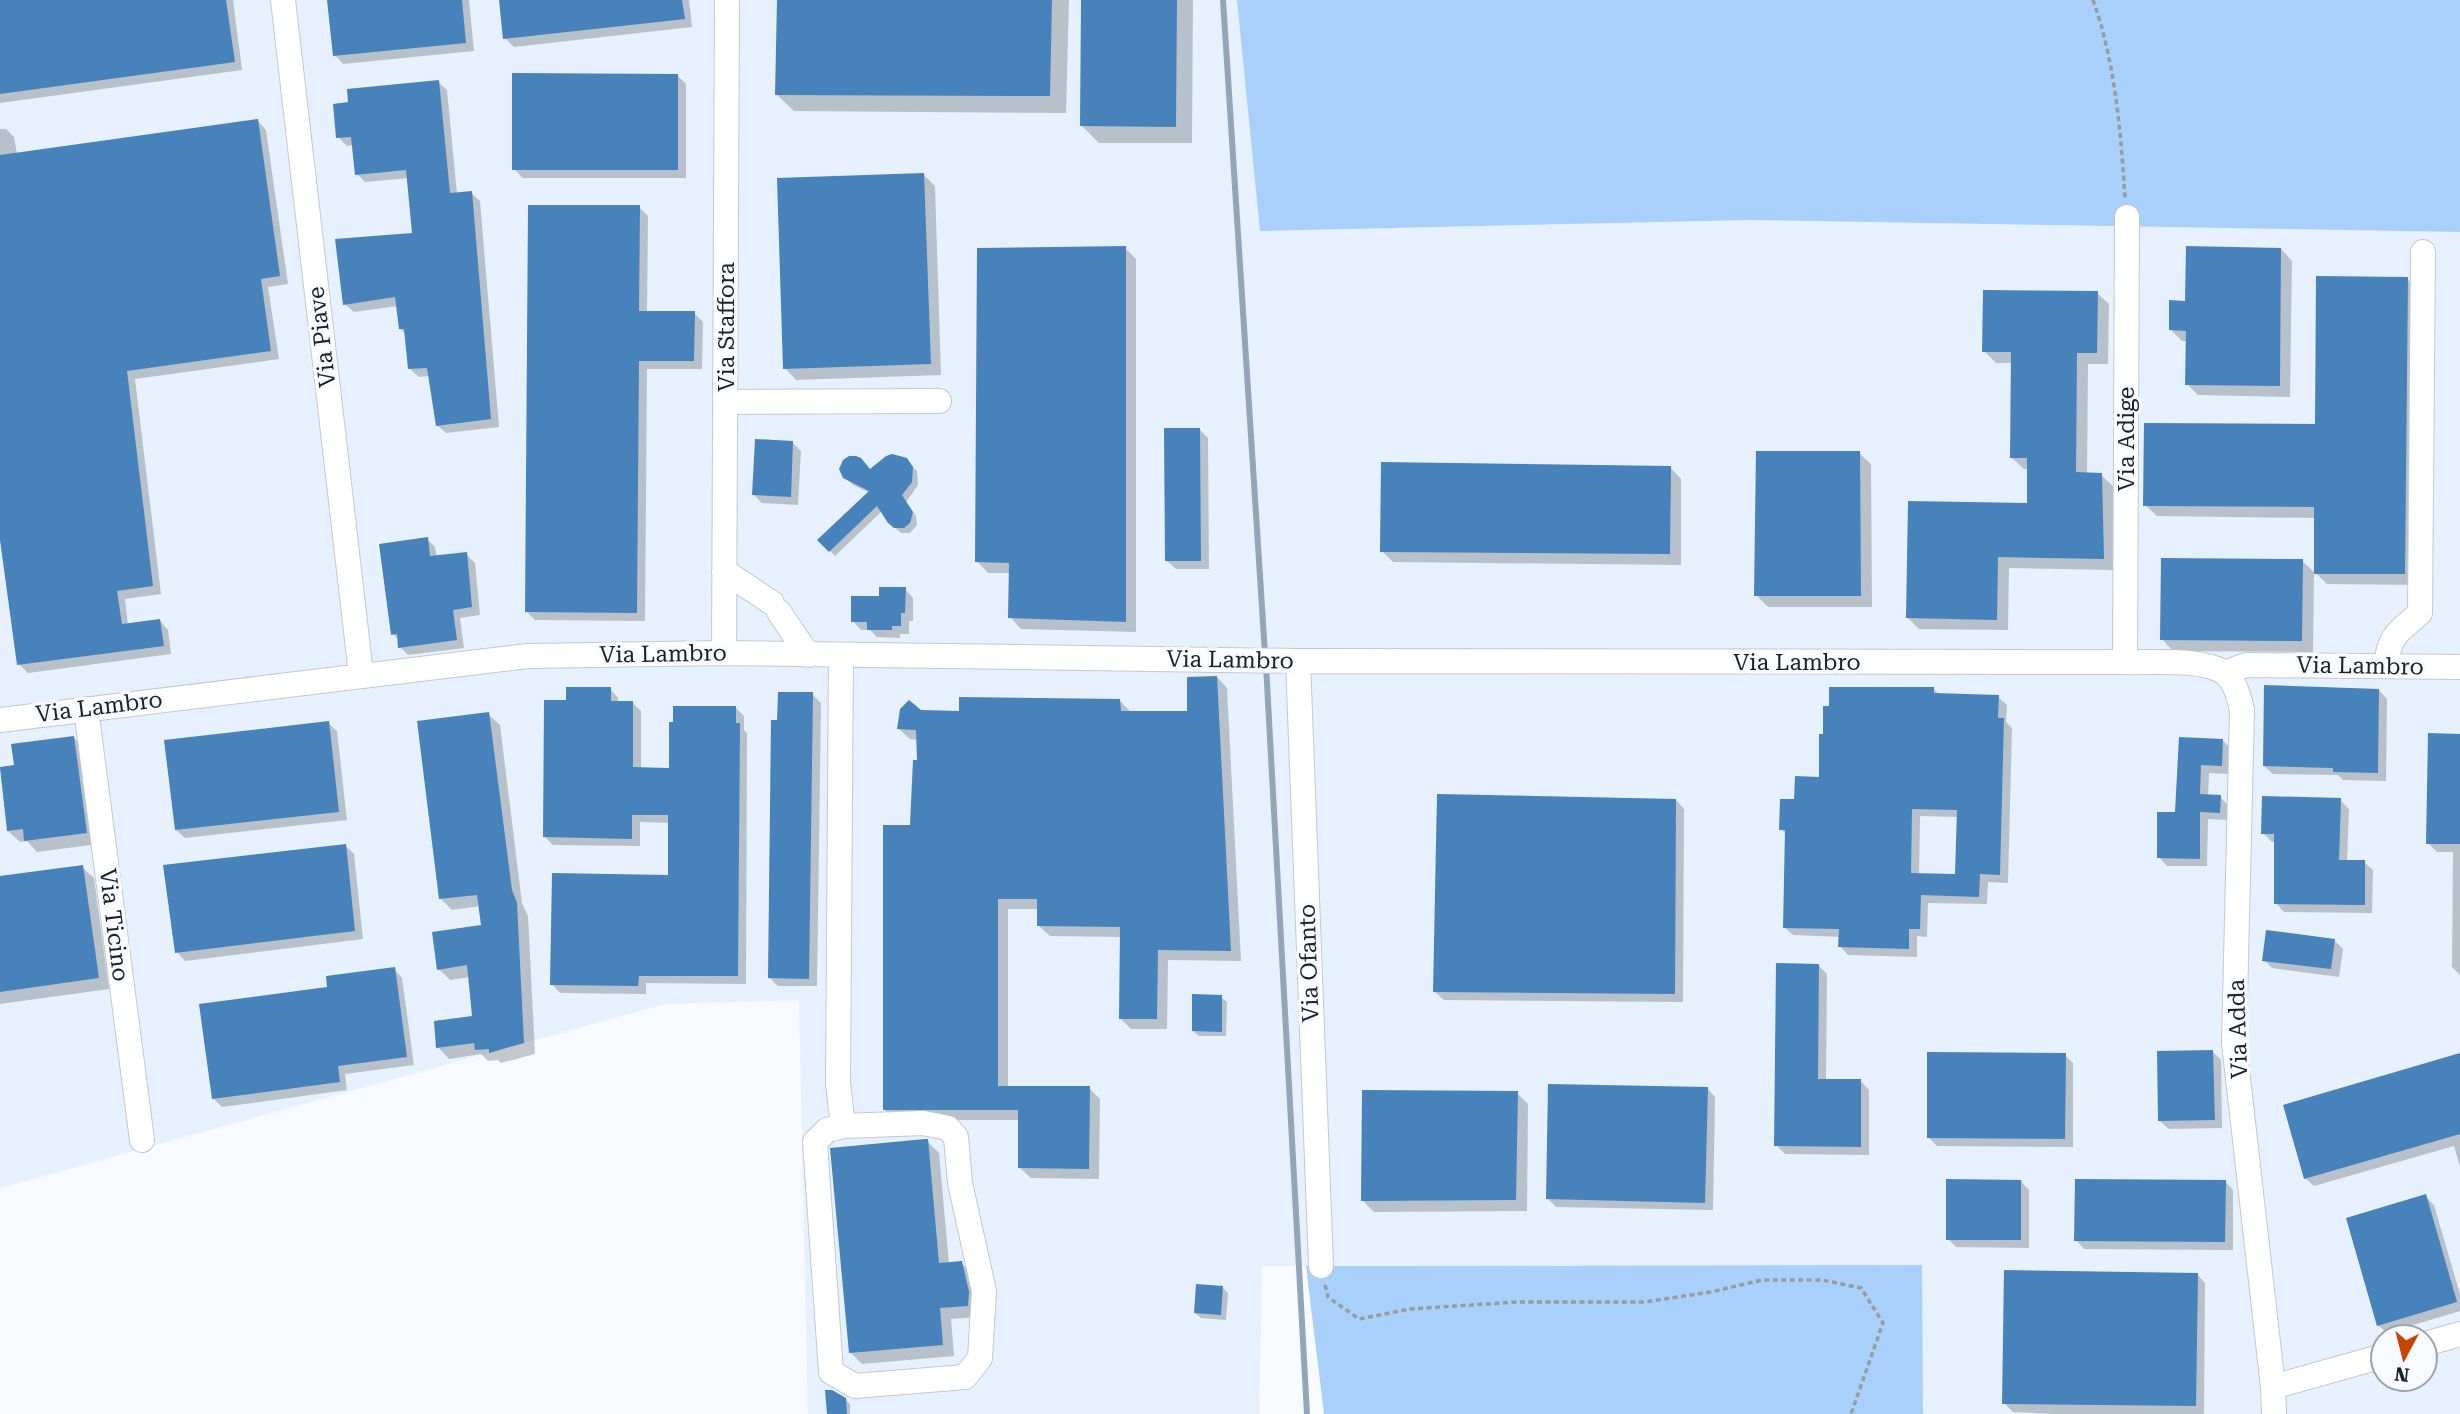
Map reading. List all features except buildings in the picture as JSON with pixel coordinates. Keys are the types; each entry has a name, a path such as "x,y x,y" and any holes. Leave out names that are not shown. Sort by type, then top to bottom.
{"street":[{"name":"Via Piave","path":"283,0 361,674"},
{"name":"Via Staffora","path":"724,653 727,0"},
{"name":"Via Adige","path":"2125,662 2127,217"},
{"path":"2386,666 2388,648 2396,634 2420,613 2423,252"},
{"path":"726,402 939,401"},
{"path":"724,571 776,608 808,654"},
{"name":"Via Lambro","path":"0,720 361,674 528,656 724,653 1292,661 2125,662 2211,666 2225,673 2246,665 2460,667"},
{"path":"841,656 838,1084 843,1126"},
{"name":"Via Ofanto","path":"1292,661 1321,1266"},
{"name":"Via Adda","path":"2225,673 2239,699 2242,723 2234,1043 2274,1414"},
{"name":"Via Ticino","path":"86,709 142,1140"},
{"path":"923,1123 948,1128 956,1137 960,1184 984,1291 980,1358 965,1377 855,1386 831,1371 815,1142 827,1130 843,1126 923,1123"},
{"path":"2439,1340 2460,1334"},
{"path":"2273,1387 2369,1360"}],"path":[{"path":"2093,0 2102,25 2121,140 2127,217"},
{"path":"1321,1266 1328,1297 1359,1319 1410,1309 1517,1302 1644,1302 1711,1292 1762,1280 1822,1280 1861,1288 1884,1323 1851,1414"}],"shaded area":[{"path":"0,0 1237,0 1261,231 1750,220 2460,232 2460,1414 1923,1414 1921,1265 1262,1266 1259,1414 808,1414 799,1000 665,1004 0,1188"},
{"path":"1237,0 2460,0 2460,232 1750,220 1260,231"},
{"path":"1922,1265 1923,1414 1324,1414 1306,1266"}],"waterway":[{"path":"1223,0 1265,654"},
{"path":"1266,665 1307,1414"}]}
